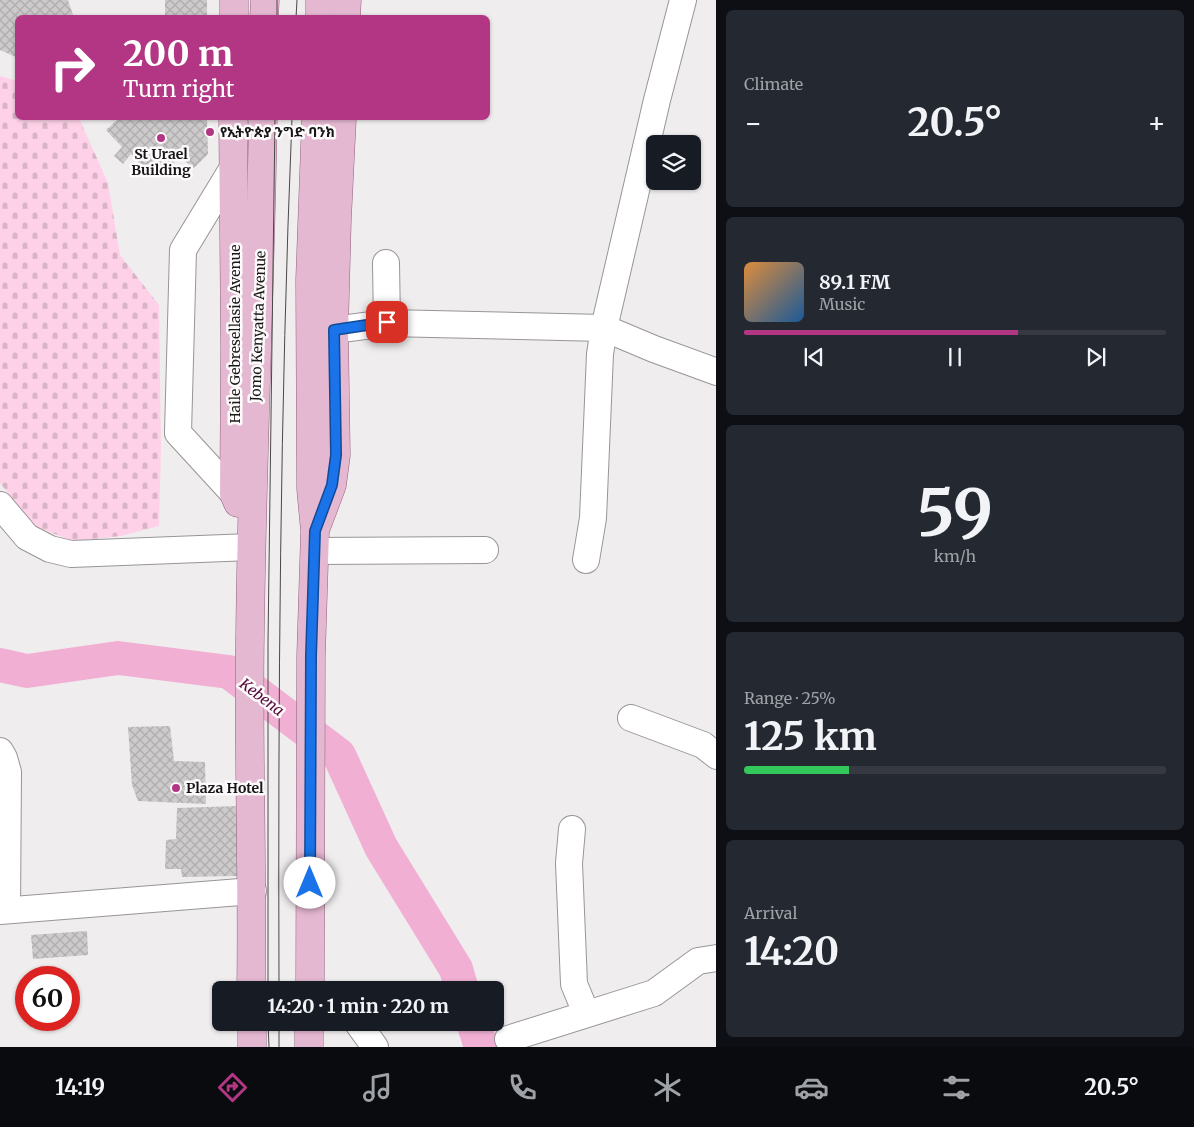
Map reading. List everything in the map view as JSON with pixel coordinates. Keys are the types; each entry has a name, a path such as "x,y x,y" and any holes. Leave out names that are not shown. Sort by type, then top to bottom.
{"main road":[{"path":"234,0 234,15"},
{"path":"264,0 264,15"},
{"path":"320,0 320,15"},
{"path":"346,15 347,0"},
{"name":"Haile Gebresellasie Avenue","path":"233,120 234,494 252,540"},
{"name":"Jomo Kenyatta Avenue","path":"253,891 249,758 250,637 263,120"},
{"path":"310,981 311,656 314,541 311,489 310,280 316,120"},
{"path":"314,541 332,485 336,455 334,330 342,120"},
{"path":"252,981 253,891"},
{"path":"252,1031 252,1047"},
{"path":"309,1031 309,1047"}],"street":[{"path":"586,560 593,518 600,354 604,328 683,0"},
{"path":"234,166 183,250 178,432 234,494"},
{"path":"386,262 387,322"},
{"path":"334,330 387,322 604,328 716,372"},
{"path":"0,505 27,537 50,549 71,554 252,540"},
{"path":"314,541 485,550"},
{"path":"631,718 703,745 716,756"},
{"path":"0,751 8,772 3,911 253,891"},
{"path":"572,829 569,863 574,984 586,1013"},
{"path":"508,1038 654,992 698,961 716,958"},
{"path":"363,1031 375,1047"}],"green space":[{"path":"0,76 15,80 15,120 80,120 108,183 120,255 159,305 161,448 159,526 121,536 73,541 34,526 0,483"}],"building":[{"path":"0,0 68,0 73,15 15,15 15,57 0,50"},
{"path":"165,0 207,0 207,15 165,15"},
{"name":"St Urael Building","path":"117,120 207,120 208,154 194,168 179,157 170,167 145,169 131,154 123,164 114,156 122,147 106,130"},
{"path":"170,726 174,761 205,762 206,804 138,801 132,785 128,727"},
{"path":"238,806 237,876 182,877 181,869 165,869 166,840 176,839 177,808"},
{"path":"87,931 88,955 33,959 31,935"}],"waterway":[{"name":"Kebena","path":"0,665 27,671 118,658 229,672 339,755 381,847 456,969 459,981"},
{"name":"Kebena","path":"476,1031 481,1047"}],"tram line":[{"path":"277,0 277,15"},
{"path":"296,15 297,0"},
{"path":"268,981 268,642 275,120"},
{"path":"279,981 281,554 292,120"},
{"path":"268,1031 269,1047"},
{"path":"279,1031 279,1047"}],"place":[{"name":"የኢትዮጵያ ንግድ ባንክ","path":"210,132"},
{"name":"St Urael Building","path":"161,138"},
{"name":"Plaza Hotel","path":"176,788"}],"route":[{"path":"310,883 311,656 315,531 332,485 336,455 334,330 387,322"}]}
